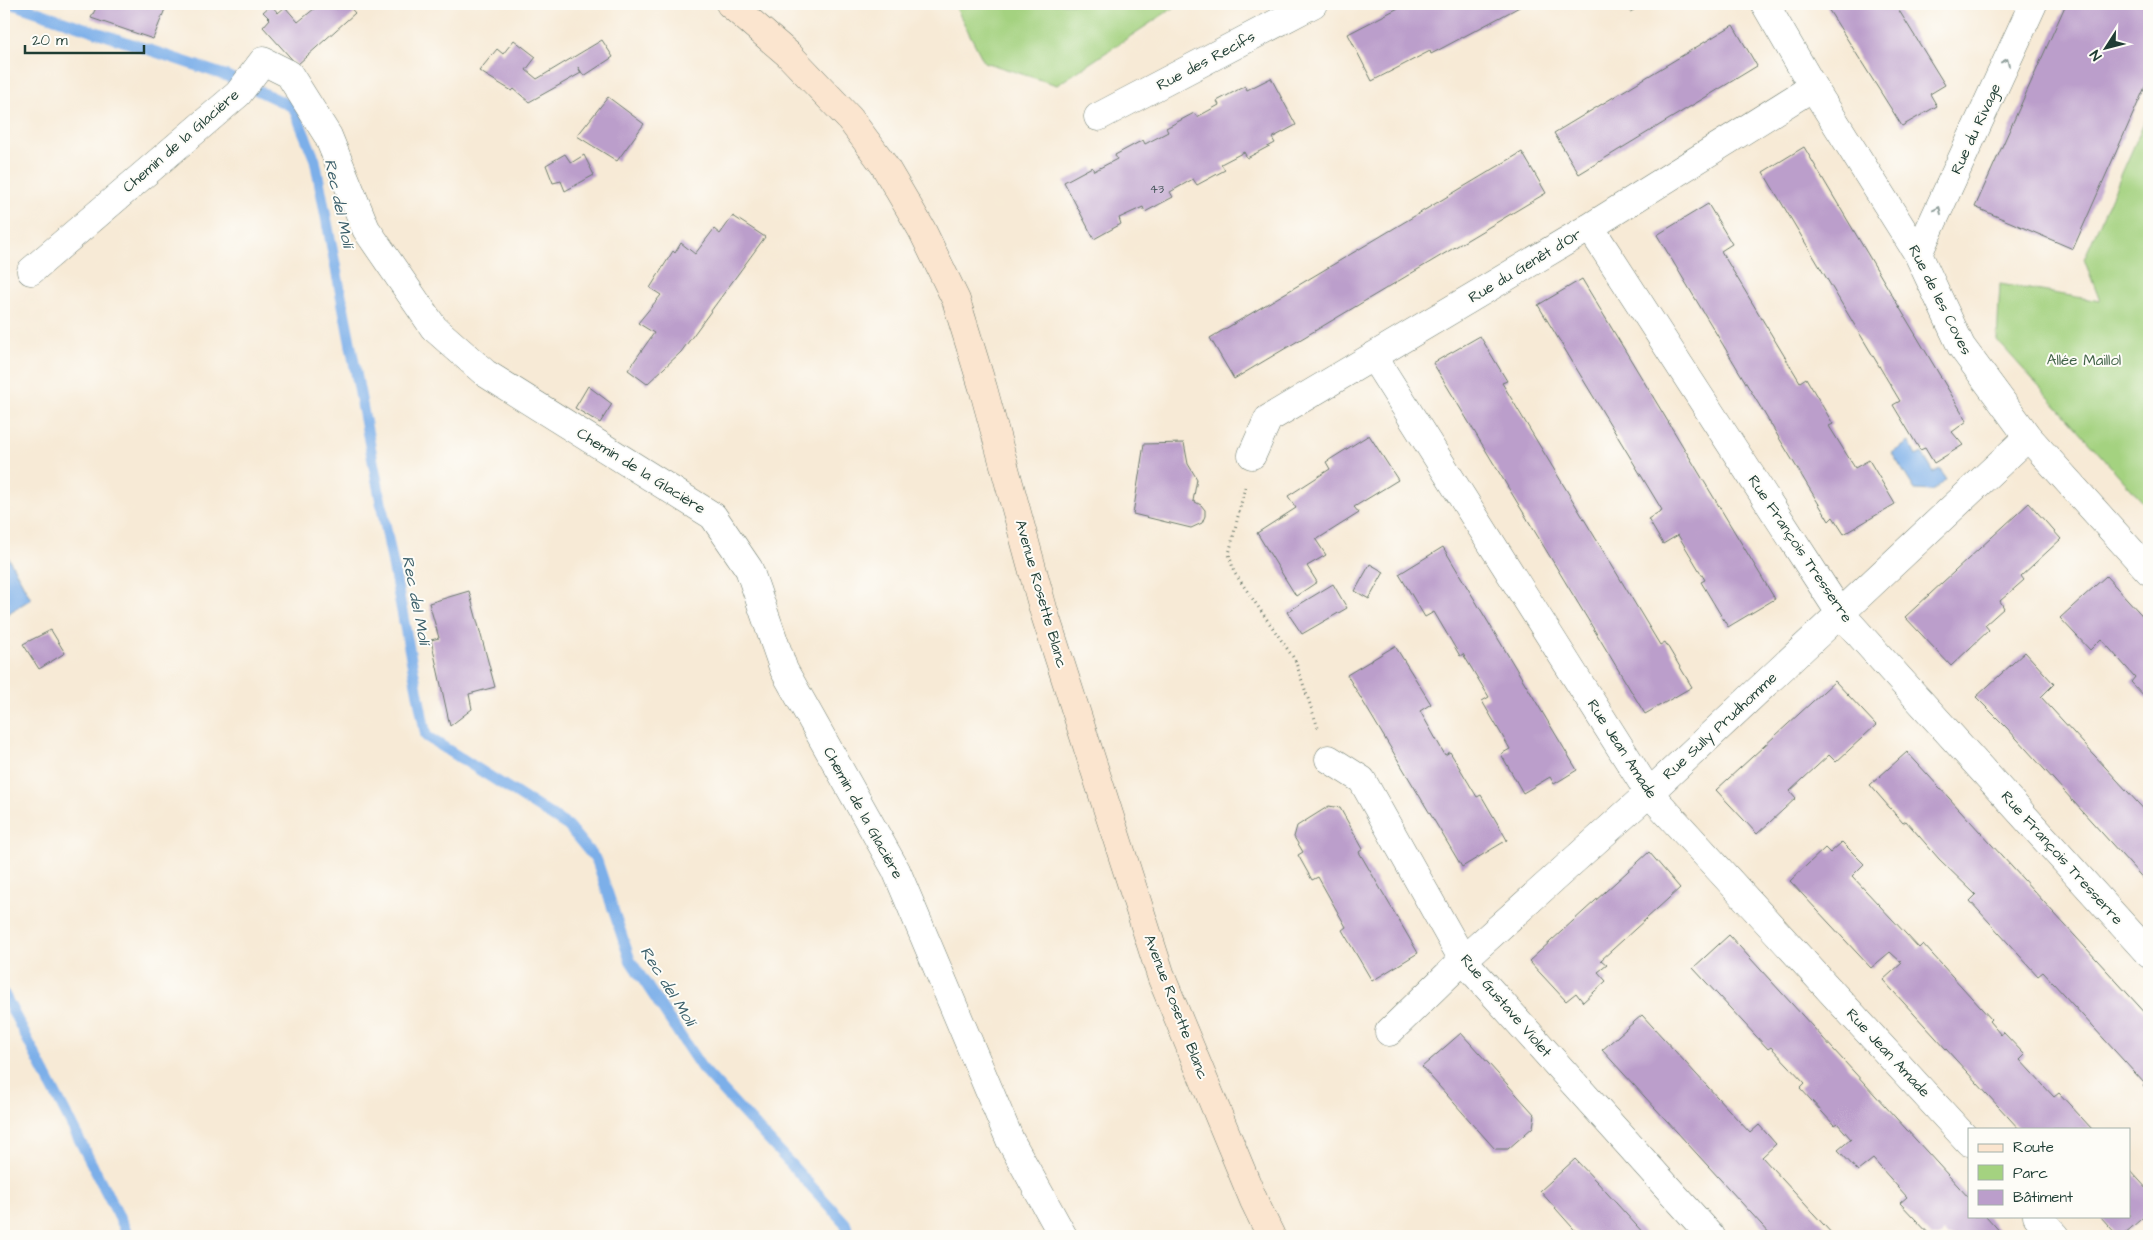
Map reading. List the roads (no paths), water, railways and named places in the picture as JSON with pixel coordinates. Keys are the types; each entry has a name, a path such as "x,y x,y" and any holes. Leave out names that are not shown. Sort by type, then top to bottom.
{"main road":[{"name":"Avenue Rosette Blanc","path":"730,4 788,54 850,119 884,164 922,230 956,300 983,388 1044,612 1162,979 1254,1201 1271,1236"}],"street":[{"name":"Rue des Recifs","path":"1098,117 1313,4"},
{"name":"Rue de les Coves","path":"1765,4 1813,87 1918,254 1961,346 2028,437 2149,571"},
{"name":"Rue du Rivage","path":"1918,254 2033,4"},
{"name":"Chemin de la Glacière","path":"31,271 244,86 263,61 289,74 328,136 366,229 434,328 485,373 713,516 749,569 784,670 896,870 1010,1140 1064,1236"},
{"name":"Rue du Genêt d'Or","path":"1252,455 1268,420 1590,227 1813,87"},
{"name":"Rue François Tresserre","path":"1590,227 1840,613 2149,954"},
{"name":"Rue Jean Amade","path":"1373,356 1649,793 1968,1141"},
{"name":"Rue Sully Prudhomme","path":"1389,1032 1464,960 1649,793 2028,437"},
{"name":"Rue Gustave Violet","path":"1329,759 1362,780 1464,960 1711,1236"},
{"path":"2040,1218 2056,1236"}],"water":[{"path":"1909,442 1916,456 1922,453 1934,473 1940,469 1946,479 1933,491 1915,490 1892,453"},
{"path":"4,550 31,599 7,614 4,608"}],"waterway":[{"name":"Rec del Molí","path":"13,4 227,76 293,107 315,160 426,736 568,826 597,861 630,960 701,1067 845,1223 850,1236"},
{"path":"4,994 129,1236"}],"park label":[{"name":"Allée Maillol","path":"2084,360"}]}
